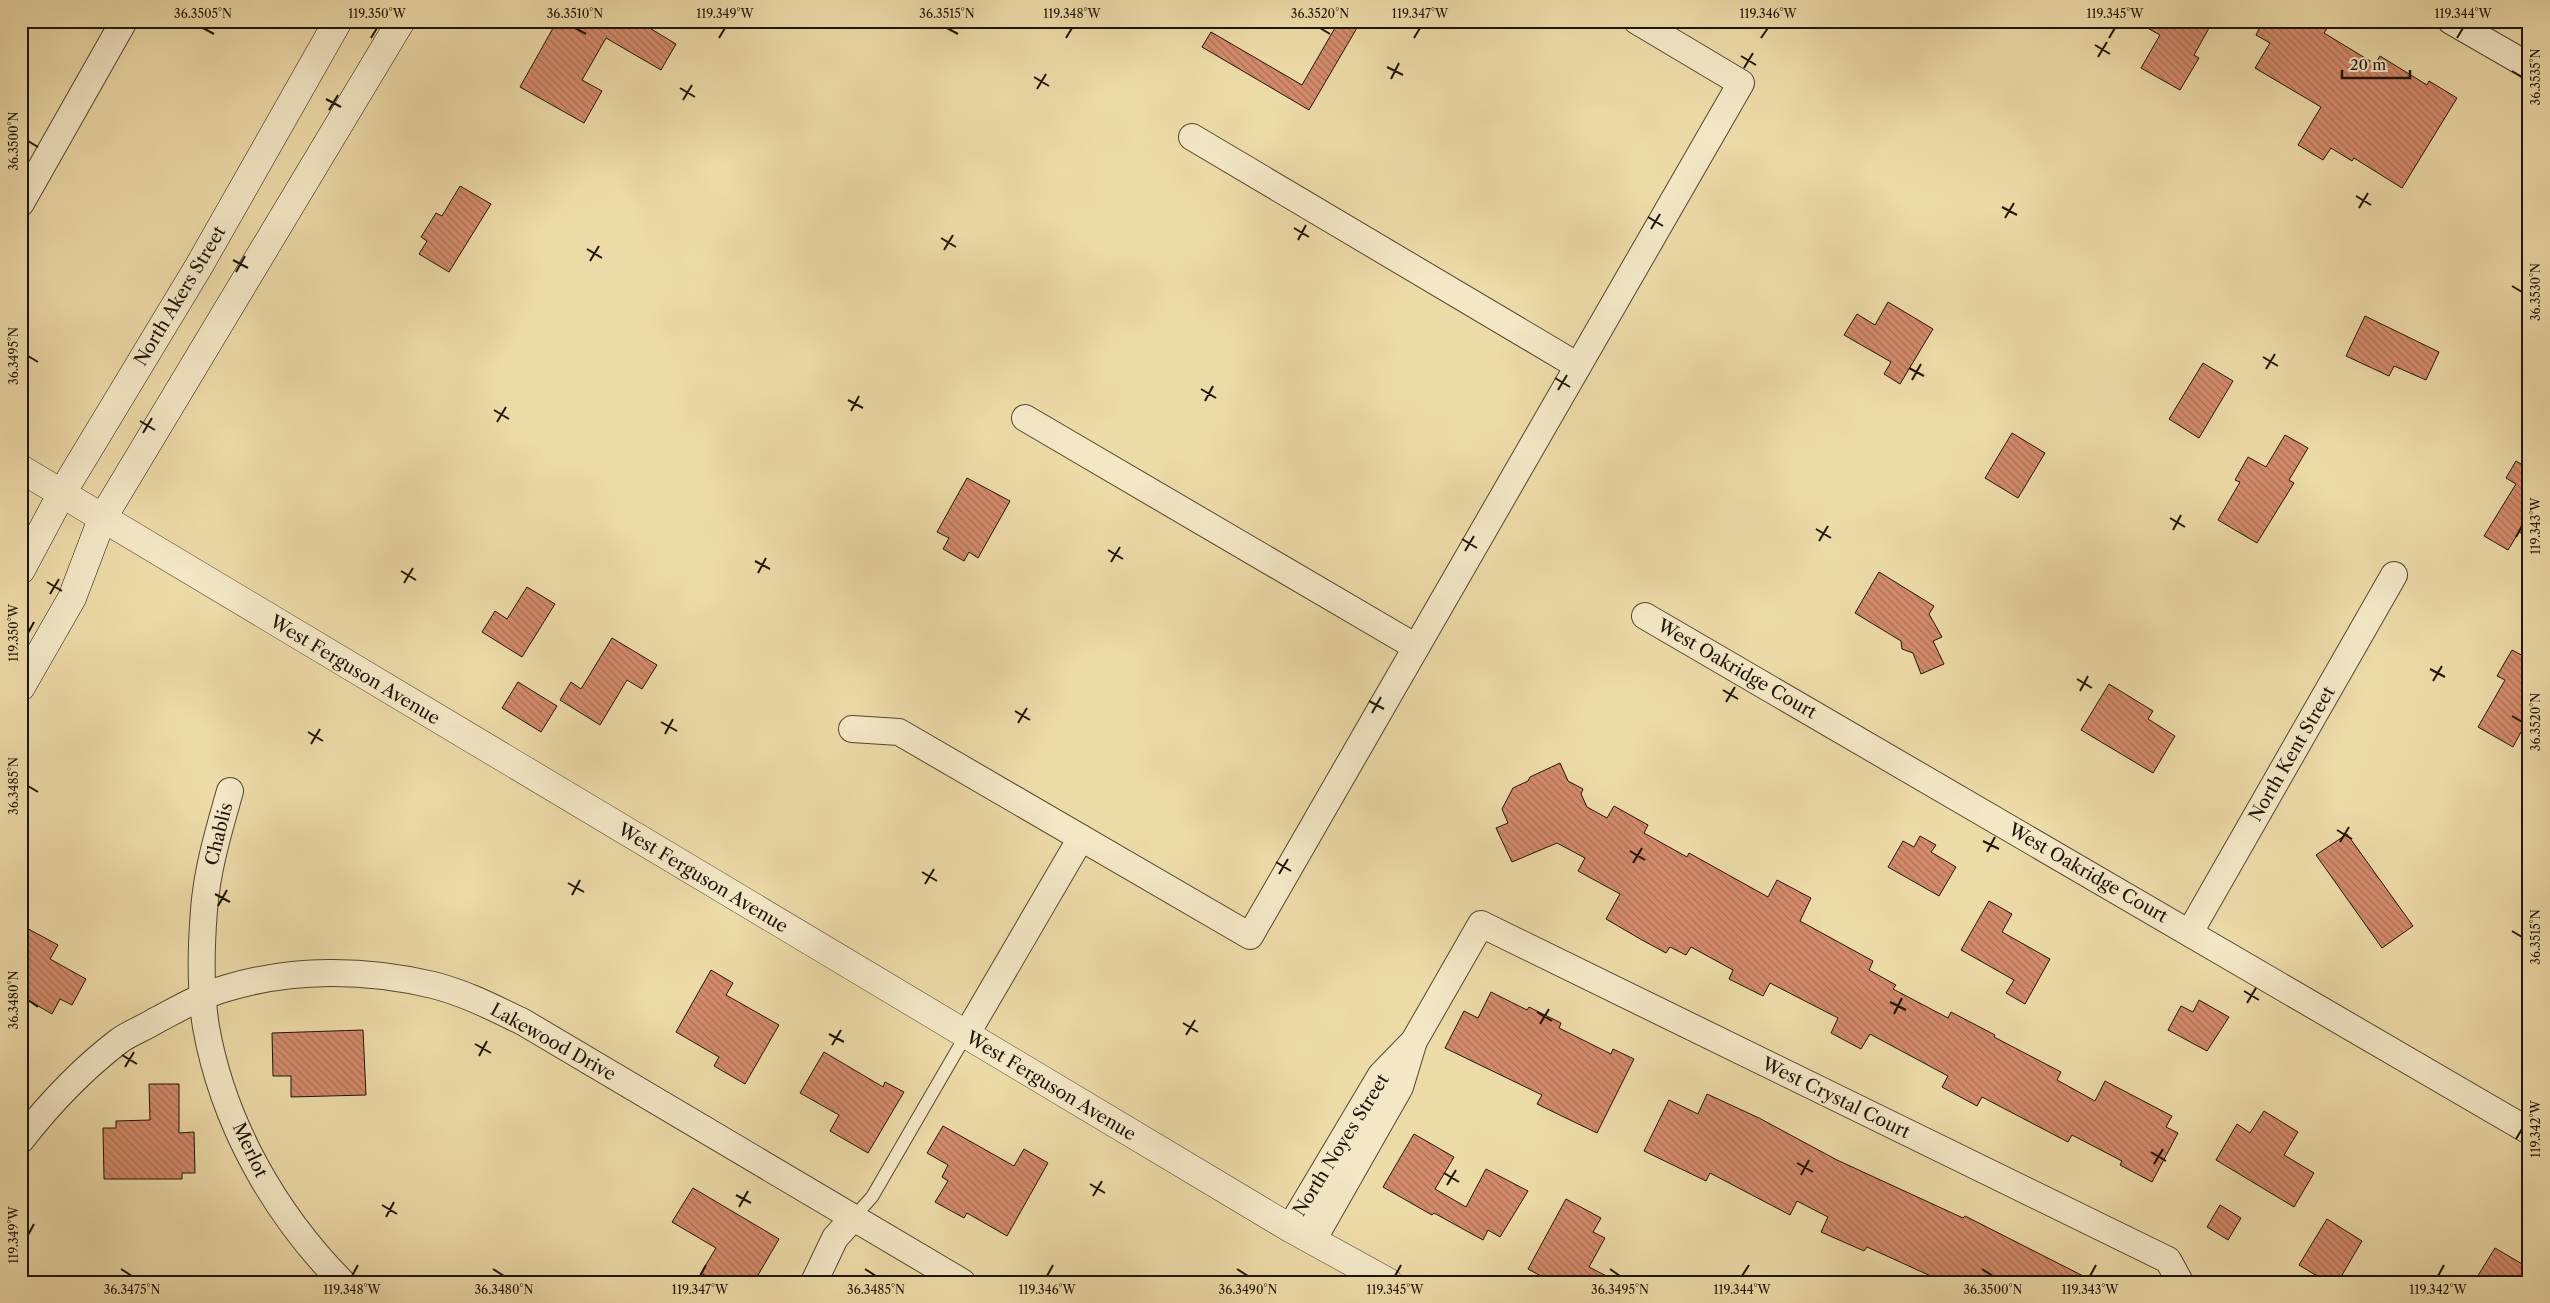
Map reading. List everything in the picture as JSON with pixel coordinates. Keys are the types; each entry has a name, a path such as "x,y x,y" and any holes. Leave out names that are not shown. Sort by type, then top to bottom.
{"street":[{"path":"21,203 124,21"},
{"name":"North Akers Street","path":"21,570 62,494 199,266 338,21"},
{"path":"357,98 386,21"},
{"path":"21,687 72,598 102,519 357,98 401,21"},
{"path":"852,729 899,732 1250,936 1741,83 1637,21"},
{"path":"2451,21 2529,66"},
{"path":"1192,137 1578,366"},
{"path":"1025,418 1416,647"},
{"name":"West Ferguson Avenue","path":"21,469 966,1035 1301,1234 1388,1282"},
{"name":"North Kent Street","path":"2190,932 2394,575"},
{"name":"West Oakridge Court","path":"1645,616 2529,1131"},
{"name":"Chablis","path":"203,997 204,909 213,850 230,791"},
{"path":"966,1035 1081,838"},
{"name":"North Noyes Street","path":"1301,1234 1381,1075 1414,1040 1481,924"},
{"name":"West Crystal Court","path":"1481,924 2168,1260 2180,1282"},
{"name":"Lakewood Drive","path":"21,1140 48,1106 79,1075 120,1040 203,997 228,988 283,976 339,973 382,975 434,985 479,1000 524,1022 962,1282"},
{"name":"Merlot","path":"203,997 206,1028 222,1085 244,1142 264,1182 288,1221 342,1282"},
{"path":"814,1282 835,1238 853,1218"}],"lane":[{"path":"853,1218 872,1197 966,1035"}],"building":[{"path":"557,21 638,21 676,44 661,70 606,38 582,80 602,91 584,123 520,87"},
{"path":"1339,21 1361,21 1309,110 1202,47 1211,32 1302,85"},
{"path":"2135,21 2213,21 2194,55 2199,58 2180,90 2141,68 2160,35"},
{"path":"2263,21 2318,21 2328,27 2324,33 2375,64 2380,56 2427,85 2429,81 2457,98 2402,188 2354,158 2352,161 2331,148 2323,160 2298,145 2321,107 2255,68 2270,43 2256,35"},
{"path":"460,186 491,204 449,272 419,254 427,241 421,237 436,213 442,216"},
{"path":"1888,302 1933,329 1900,384 1884,374 1891,362 1844,335 1857,314 1875,325"},
{"path":"2365,316 2439,352 2426,380 2394,366 2389,376 2346,356"},
{"path":"2203,363 2233,381 2199,438 2169,419"},
{"path":"2012,433 2045,453 2018,498 1985,478"},
{"path":"2285,435 2308,448 2289,480 2294,483 2257,543 2218,520 2240,482 2235,480 2248,457 2266,467"},
{"path":"2516,461 2526,467 2529,462 2529,538 2519,532 2508,550 2484,536 2516,484 2506,478"},
{"path":"967,478 1010,501 978,558 969,552 964,561 943,549 949,538 937,532"},
{"path":"1879,572 1934,606 1929,614 1942,637 1933,641 1944,664 1921,674 1913,653 1902,649 1901,641 1855,613"},
{"path":"527,587 555,604 522,657 482,632 495,611 507,619"},
{"path":"612,638 657,665 642,689 627,680 600,725 560,700 571,682 581,689"},
{"path":"2512,650 2529,659 2529,736 2521,732 2513,747 2478,727 2505,680 2497,676"},
{"path":"518,682 557,706 541,732 502,708"},
{"path":"2109,684 2153,711 2148,719 2175,736 2153,773 2081,730"},
{"path":"1560,763 1568,781 1583,789 1581,794 1587,807 1607,818 1614,806 1648,825 1644,833 1687,857 1689,853 1768,897 1777,880 1811,898 1800,921 1873,961 1869,970 1896,985 1893,989 1948,1018 1951,1012 1995,1035 1994,1037 2061,1072 2057,1080 2095,1101 2105,1081 2172,1116 2166,1127 2178,1133 2152,1182 2120,1165 2122,1161 2072,1135 2068,1142 1982,1097 1977,1106 1942,1087 1948,1076 1870,1034 1861,1049 1831,1033 1838,1018 1770,983 1763,996 1729,979 1733,970 1691,947 1686,955 1670,947 1666,953 1642,940 1606,919 1620,894 1578,871 1585,858 1557,843 1512,862 1496,828 1508,823 1502,809 1513,788 1528,781 1530,777"},
{"path":"2347,834 2413,926 2382,948 2316,855"},
{"path":"1920,836 1936,845 1931,852 1956,867 1939,896 1888,867 1903,841 1914,847"},
{"path":"1989,901 2012,914 2002,932 2050,959 2025,1004 2006,993 2014,980 1961,950"},
{"path":"21,925 58,945 50,959 86,979 72,1005 60,999 52,1014 21,996"},
{"path":"711,970 733,983 726,995 779,1025 745,1084 714,1066 719,1057 676,1032"},
{"path":"1491,992 1527,1010 1529,1007 1561,1023 1559,1028 1611,1054 1613,1049 1634,1059 1597,1133 1537,1104 1542,1095 1445,1048 1464,1011 1478,1018"},
{"path":"2199,1000 2229,1017 2207,1051 2168,1030 2181,1006 2193,1012"},
{"path":"363,1030 366,1095 291,1097 291,1076 273,1076 272,1033"},
{"path":"824,1052 883,1087 885,1082 904,1092 868,1153 830,1131 839,1115 800,1093"},
{"path":"149,1084 179,1084 179,1133 194,1132 195,1173 182,1173 182,1179 104,1179 103,1128 116,1128 116,1121 150,1120"},
{"path":"1707,1094 1759,1118 1837,1160 1963,1218 1965,1216 2095,1282 1931,1282 1933,1277 1867,1247 1864,1251 1821,1232 1828,1217 1797,1201 1790,1215 1710,1173 1706,1181 1644,1151 1669,1100 1698,1114"},
{"path":"2264,1111 2298,1132 2284,1155 2314,1173 2294,1207 2216,1160 2237,1124 2250,1133"},
{"path":"943,1126 1014,1166 1024,1149 1048,1163 1007,1236 967,1213 964,1218 935,1202 948,1181 942,1177 948,1165 927,1153"},
{"path":"1414,1134 1454,1157 1435,1189 1466,1207 1486,1169 1528,1191 1500,1237 1488,1230 1483,1240 1434,1213 1432,1215 1383,1187"},
{"path":"693,1188 779,1239 754,1282 716,1282 701,1273 716,1248 672,1222"},
{"path":"1566,1199 1601,1218 1593,1232 1605,1238 1589,1267 1618,1282 1552,1282 1528,1269"},
{"path":"2220,1205 2241,1218 2228,1240 2207,1227"},
{"path":"2327,1219 2362,1241 2338,1282 2327,1282 2299,1265"},
{"path":"2495,1248 2529,1268 2529,1282 2474,1282"}]}
